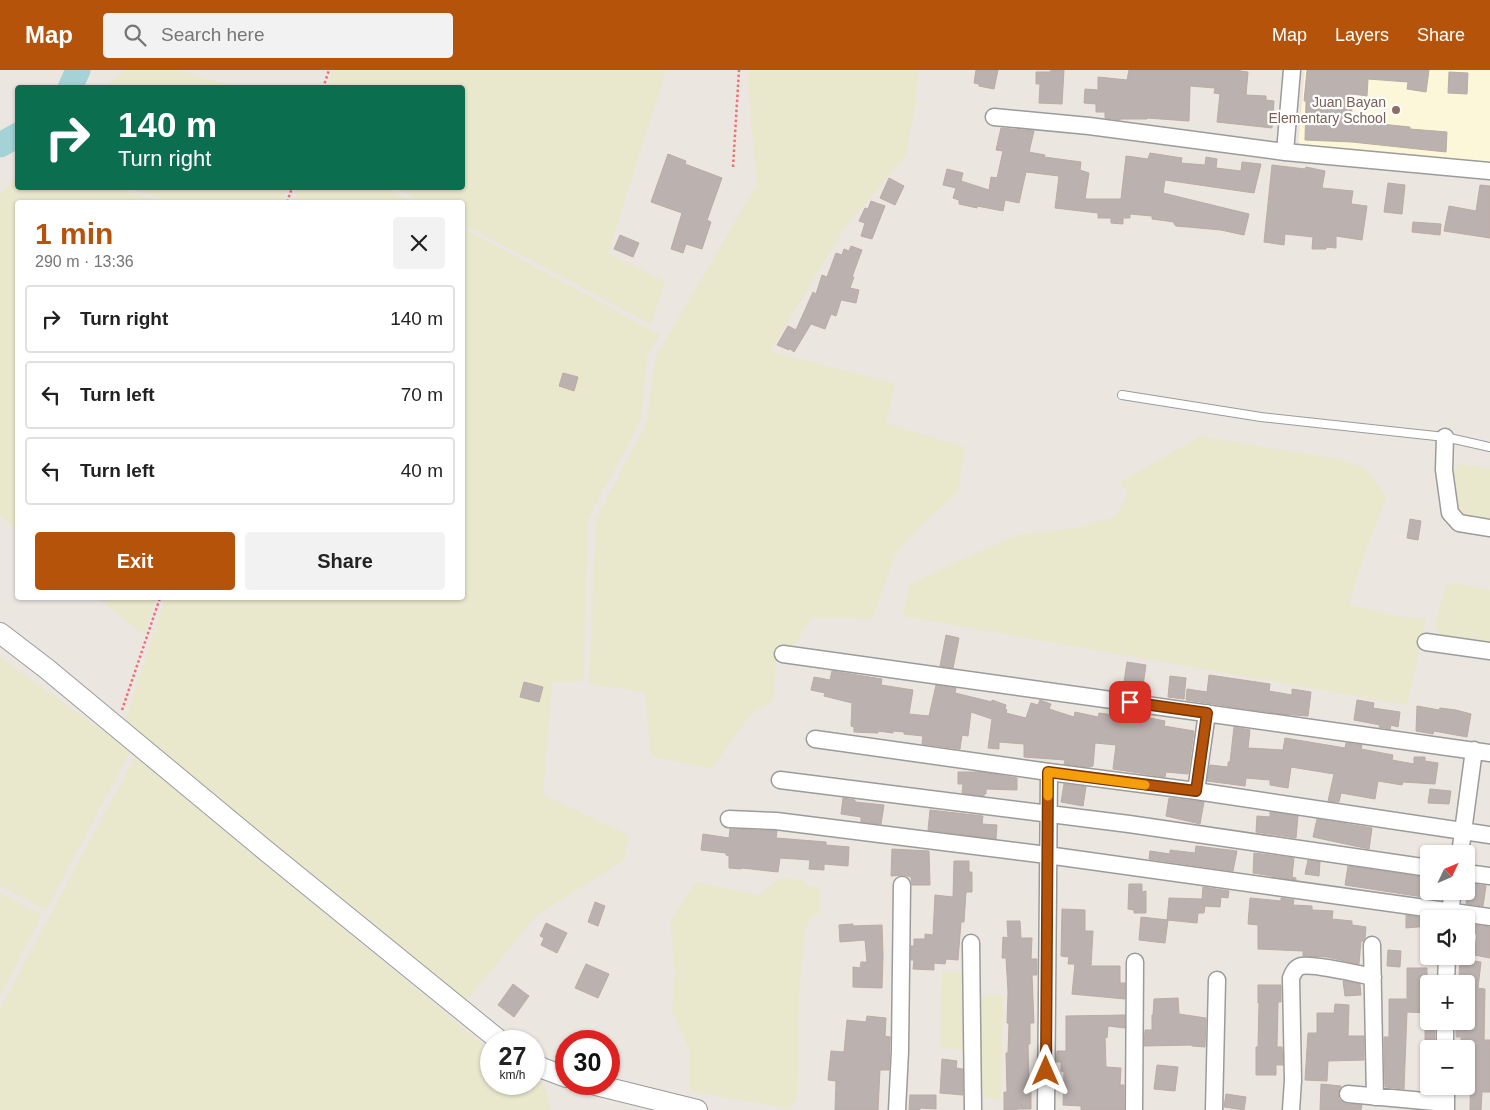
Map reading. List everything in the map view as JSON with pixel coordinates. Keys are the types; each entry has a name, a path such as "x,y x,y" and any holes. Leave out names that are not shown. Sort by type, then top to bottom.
{"street":[{"path":"1286,152 1292,70"},
{"path":"994,117 1089,126 1286,152 1490,170"},
{"path":"1445,438 1444,470 1450,514 1459,523 1490,528"},
{"path":"0,633 117,726 258,844 486,1030"},
{"path":"1426,642 1490,651"},
{"path":"783,654 1490,753"},
{"path":"1196,791 1207,713"},
{"path":"815,739 1196,791 1490,835"},
{"path":"1462,845 1474,750"},
{"path":"1046,1110 1048,772"},
{"path":"780,780 1048,814 1420,867"},
{"path":"729,819 742,818 795,823 1047,855 1420,911"},
{"path":"1475,874 1490,876"},
{"path":"897,1110 900,1051 902,885"},
{"path":"1475,916 1490,917"},
{"path":"971,943 973,1110"},
{"path":"1372,945 1375,1097"},
{"path":"1134,962 1134,1110"},
{"path":"1291,1110 1293,1080 1291,978 1294,971 1300,966 1312,966 1373,977"},
{"path":"1214,1110 1217,980"},
{"path":"620,1091 697,1110"},
{"path":"1348,1094 1446,1100"}],"lane":[{"path":"1122,395 1261,417 1445,438 1490,447"}],"path":[{"path":"325,85 329,70"},
{"path":"733,167 739,70"},
{"path":"117,726 159,600"}],"shaded area":[{"path":"124,70 178,70 229,85 108,85"},
{"path":"333,70 666,70 608,253 665,281 651,324 465,225 465,200 418,200 399,190 465,190 465,85 329,85"},
{"path":"749,70 918,70 916,99 906,155 843,230 770,351 895,384 886,423 965,447 958,492 919,527 896,553 872,619 811,617 792,650 776,656 773,701 751,714 711,769 651,756 645,692 589,684 596,519 647,422 655,358 757,184 747,76"},
{"name":"Juan Bayan Elementary School","path":"1305,70 1490,70 1490,167 1298,149"},
{"path":"15,179 15,190 122,190 154,200 15,200 15,529 0,516 0,194"},
{"path":"133,190 286,190 283,200 164,200"},
{"path":"297,190 390,190 410,200 294,200"},
{"path":"465,229 660,335 647,355 641,419 588,519 583,681 552,682 543,795 629,835 625,859 536,916 466,1001 125,721 164,600 465,600"},
{"path":"1201,436 1344,460 1366,469 1387,497 1365,552 1349,604 1401,617 1426,619 1407,705 903,616 909,585 969,556 1015,536 1075,528 1115,517 1128,494 1120,482"},
{"path":"1459,464 1490,468 1490,521 1460,516 1454,512 1451,475"},
{"path":"1447,583 1490,590 1490,645 1443,637 1436,627 1437,616"},
{"path":"100,600 155,600 144,635"},
{"path":"0,657 130,751 46,910 0,885"},
{"path":"135,757 480,1042 480,1095 545,1095 545,1085 550,1110 0,1110 0,1009"},
{"path":"780,878 804,880 805,885 820,887 820,912 811,917 805,929 799,994 797,1099 792,1105 785,1108 690,1091 690,1051 672,1011 675,974 670,922 696,882 758,895"},
{"path":"0,893 42,915 0,995"},
{"path":"942,971 969,973 969,996 1003,995 1001,1099 975,1097 977,1052 940,1048"}],"building":[{"path":"976,70 998,70 994,89 974,83"},
{"path":"1051,70 1064,70 1062,104 1039,103 1040,84 1036,84 1036,72 1050,72"},
{"path":"1129,70 1240,70 1248,72 1246,95 1266,96 1266,100 1274,101 1272,128 1217,122 1220,94 1214,93 1215,88 1190,86 1189,121 1105,118 1105,112 1096,112 1096,104 1084,103 1085,89 1098,90 1098,77 1127,80"},
{"path":"1307,70 1429,70 1426,92 1407,89 1408,82 1368,79 1367,96 1353,94 1351,121 1447,132 1446,152 1352,142 1305,140 1306,101 1304,101"},
{"path":"1449,72 1468,73 1467,94 1448,93"},
{"path":"1001,128 1034,131 1029,152 1045,155 1044,157 1081,162 1080,170 1089,173 1085,199 1121,199 1126,156 1148,159 1150,153 1182,158 1181,163 1205,165 1206,157 1217,159 1216,168 1241,171 1242,162 1261,164 1254,193 1165,180 1163,193 1249,214 1244,235 1221,230 1176,226 1174,222 1152,219 1152,216 1130,214 1130,218 1123,218 1123,224 1111,223 1111,218 1098,218 1098,213 1055,208 1059,176 1026,172 1019,203 1005,200 1003,211 959,204 959,200 953,198 956,188 943,185 947,169 963,173 961,181 989,190 991,177 997,178 1003,151 996,150"},
{"path":"668,154 686,161 685,164 722,178 707,220 711,222 702,249 686,244 683,253 671,249 682,213 651,202"},
{"path":"1272,165 1305,169 1306,167 1325,171 1322,188 1353,191 1351,204 1367,206 1362,240 1336,236 1336,248 1326,247 1326,249 1312,249 1313,237 1285,234 1284,245 1264,242"},
{"path":"889,178 904,186 895,205 880,198"},
{"path":"1388,183 1405,185 1402,214 1384,212"},
{"path":"1480,185 1490,186 1490,238 1444,231 1449,206 1476,211"},
{"path":"871,201 885,206 872,239 861,236 865,223 859,221 865,208 868,209"},
{"path":"1413,222 1441,224 1440,235 1412,232"},
{"path":"620,235 639,243 633,257 614,249"},
{"path":"851,246 862,250 850,288 859,290 856,303 841,300 836,316 831,314 825,329 811,324 794,352 789,348 789,350 777,345 788,326 796,330 813,292 816,294 822,275 827,277 836,253 842,255 844,249 849,251"},
{"path":"563,373 578,377 574,391 559,386"},
{"path":"1410,519 1421,521 1418,540 1407,538"},
{"path":"946,635 959,638 953,668 940,666"},
{"path":"1127,662 1146,665 1143,685 1124,682"},
{"path":"832,671 882,679 881,685 913,690 909,714 929,716 936,685 956,688 955,693 992,702 992,700 1006,705 1006,713 1026,718 1031,703 1038,705 1040,700 1051,704 1049,709 1074,717 1075,712 1098,717 1099,713 1144,719 1145,717 1165,721 1164,726 1194,731 1188,774 1166,772 1165,777 1113,769 1116,745 1095,743 1093,766 1089,767 1064,764 1065,760 1024,757 1024,744 999,742 999,749 988,748 992,719 971,712 968,736 962,735 960,749 922,744 923,736 904,734 904,732 854,732 854,727 851,726 852,703 824,696 825,693 811,690 814,677 830,680"},
{"path":"1209,675 1270,684 1269,691 1292,695 1292,689 1311,692 1308,716 1281,714 1186,700 1187,689 1207,692"},
{"path":"1170,676 1186,678 1184,699 1168,697"},
{"path":"524,682 543,687 539,702 520,697"},
{"path":"1357,700 1374,703 1373,708 1400,712 1398,727 1391,725 1390,729 1354,720"},
{"path":"1417,706 1439,710 1440,708 1456,710 1471,714 1467,737 1434,731 1433,734 1416,731"},
{"path":"1234,727 1250,730 1248,748 1283,750 1285,738 1345,748 1346,743 1362,745 1361,749 1393,755 1392,760 1414,764 1414,757 1425,757 1425,761 1438,763 1435,784 1403,782 1402,785 1378,781 1375,799 1341,793 1339,802 1328,801 1334,774 1291,767 1288,788 1270,785 1270,780 1246,778 1245,786 1207,781 1210,765 1228,767"},
{"path":"958,772 981,772 1017,778 1017,790 986,789 984,796 962,793 963,784 958,784"},
{"path":"1064,784 1086,787 1083,806 1061,802"},
{"path":"1430,789 1451,791 1449,804 1428,803"},
{"path":"843,798 855,800 855,802 884,805 881,824 861,822 861,817 841,814"},
{"path":"1169,798 1204,802 1200,824 1166,816"},
{"path":"930,810 983,816 982,824 997,825 996,839 928,830"},
{"path":"1270,812 1298,816 1296,838 1256,832 1257,816 1270,817"},
{"path":"1317,819 1372,828 1369,849 1313,837"},
{"path":"730,829 777,831 776,838 826,842 826,845 849,847 848,866 824,864 824,870 809,869 810,860 780,858 778,872 729,868 729,856 726,853 701,850 703,834 729,838"},
{"path":"1196,846 1237,851 1233,871 1149,859 1150,851 1170,854 1170,850 1195,853"},
{"path":"892,849 929,851 930,885 912,885 911,877 903,875 891,876"},
{"path":"1254,853 1294,858 1292,877 1296,878 1296,880 1253,873"},
{"path":"1308,860 1320,862 1319,876 1305,874"},
{"path":"954,861 969,861 969,872 972,872 972,892 966,892 964,922 961,922 958,960 946,959 945,964 934,963 934,970 913,969 914,960 911,960 911,946 914,946 914,939 925,939 925,934 933,935 935,895 953,897"},
{"path":"1348,866 1420,877 1420,897 1345,885"},
{"path":"1129,884 1142,884 1142,892 1146,891 1146,913 1134,913 1134,910 1128,909"},
{"path":"1475,884 1486,886 1483,906 1466,904 1466,900 1475,900"},
{"path":"1203,887 1229,891 1228,898 1221,897 1220,907 1205,906 1204,913 1198,913 1197,923 1167,920 1169,898 1202,899"},
{"path":"1250,898 1281,901 1281,898 1294,900 1293,905 1312,906 1312,910 1333,911 1332,919 1352,921 1352,925 1366,927 1365,938 1361,941 1359,964 1327,957 1303,956 1303,951 1258,949 1258,925 1248,924"},
{"path":"595,902 605,906 598,926 588,922"},
{"path":"1062,909 1085,910 1085,931 1093,931 1091,966 1120,966 1120,983 1125,983 1125,999 1072,994 1075,964 1068,964 1069,957 1061,956"},
{"path":"1406,915 1420,917 1420,927 1406,928"},
{"path":"1141,917 1168,920 1165,943 1139,940"},
{"path":"1007,921 1020,921 1021,938 1032,938 1031,959 1037,959 1037,975 1032,975 1034,1023 1030,1023 1030,1044 1028,1044 1031,1109 1004,1110 1004,1092 1007,1092 1006,1053 1008,1053 1009,1023 1007,1023 1006,958 1002,958 1003,937 1008,938"},
{"path":"546,923 567,933 557,953 541,945 544,938 540,936"},
{"path":"853,924 853,926 882,925 882,988 853,987 853,967 860,968 861,962 867,962 865,940 840,942 839,925"},
{"path":"1475,925 1490,927 1490,958 1475,955 1477,934 1475,934"},
{"path":"1388,950 1401,951 1400,967 1387,966"},
{"path":"1475,961 1481,962 1478,988 1485,989 1484,1040 1490,1040 1490,1092 1482,1092 1481,1110 1470,1110 1470,1095 1475,1095 1475,1040 1461,1040 1461,1037 1456,1037 1456,1030 1475,1030 1475,975 1459,975 1460,965 1475,965"},
{"path":"586,964 609,974 598,998 575,988"},
{"path":"1407,968 1427,968 1427,975 1420,975 1420,1013 1407,1012 1404,1089 1385,1087 1384,1037 1389,1037 1389,999 1407,999"},
{"path":"1343,981 1360,984 1361,995 1345,996"},
{"path":"513,984 529,996 514,1017 498,1005"},
{"path":"1258,985 1281,985 1281,1002 1278,1002 1277,1047 1282,1047 1283,1065 1276,1065 1276,1075 1256,1075"},
{"path":"1178,998 1179,1014 1206,1018 1205,1047 1192,1045 1144,1046 1145,1030 1152,1030 1154,999"},
{"path":"1335,1004 1349,1005 1348,1036 1364,1036 1364,1060 1328,1061 1327,1081 1305,1080 1308,1033 1317,1033 1317,1013 1334,1013"},
{"path":"1125,1015 1125,1028 1108,1026 1107,1038 1105,1037 1106,1067 1121,1068 1120,1085 1124,1085 1124,1110 1081,1110 1081,1106 1063,1105 1064,1072 1061,1071 1061,1062 1056,1062 1057,1051 1066,1051 1066,1016"},
{"path":"867,1016 886,1018 885,1036 890,1037 889,1070 880,1070 878,1110 835,1110 836,1081 828,1080 831,1051 844,1052 847,1020 866,1022"},
{"path":"1425,1030 1435,1030 1434,1040 1425,1040"},
{"path":"942,1059 957,1061 956,1068 963,1069 963,1095 940,1093"},
{"path":"1157,1065 1178,1067 1175,1091 1154,1089"},
{"path":"1321,1084 1341,1086 1338,1094 1339,1099 1347,1104 1362,1105 1361,1110 1320,1110"},
{"path":"1226,1094 1246,1097 1244,1110 1224,1107"},
{"path":"910,1095 936,1095 936,1109 920,1108 920,1110 909,1110"}],"waterway":[{"path":"71,85 78,70"},
{"path":"0,145 15,137"}],"slow traffic":[{"path":"1048,796 1048,772 1145,785"}],"place":[{"name":"Juan Bayan Elementary School","path":"1396,110"}],"route":[{"path":"1046,1071 1048,772 1196,791 1207,713 1130,702"}]}
